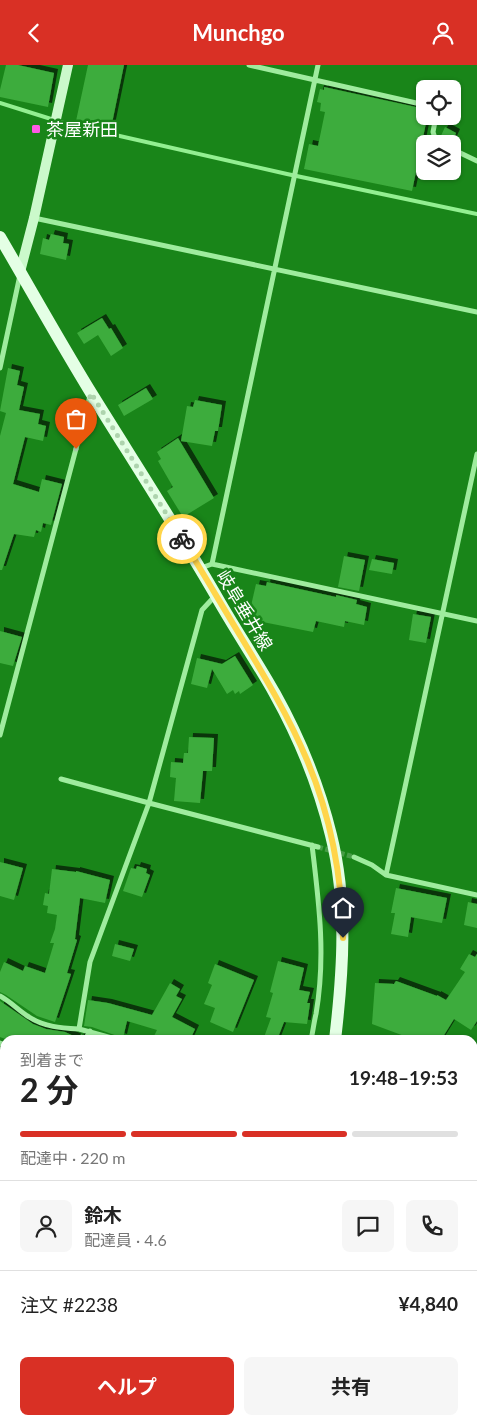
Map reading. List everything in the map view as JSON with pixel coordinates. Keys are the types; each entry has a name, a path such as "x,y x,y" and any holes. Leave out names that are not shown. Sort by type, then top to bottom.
{"main road":[{"path":"20,272 68,65"},
{"name":"岐阜垂井線","path":"0,237 91,393 206,566 216,595 274,693 292,727 316,783 332,837 343,910 342,977 336,1035"}],"street":[{"path":"249,65 416,103"},
{"path":"318,65 274,269 206,566 477,621"},
{"path":"461,153 477,161"},
{"path":"34,218 477,312"},
{"path":"0,368 20,272"},
{"path":"0,735 91,393"},
{"path":"386,875 477,454"},
{"path":"79,1029 90,962 148,803 202,610 216,595"},
{"path":"61,779 315,846 322,939 322,968 312,1035"},
{"path":"354,857 372,865 386,875 477,895"},
{"path":"0,997 10,1002 30,1018 44,1024 58,1028 90,1031 103,1035"},
{"path":"88,1035 90,1031"}],"building":[{"path":"6,65 18,65 54,73 48,107 0,97"},
{"path":"88,65 124,65 111,128 76,121"},
{"path":"324,87 416,107 416,125 426,125 424,135 416,135 416,172 412,191 304,169 309,144 318,146 325,112 320,111 321,103 317,102 320,89 324,90"},
{"path":"445,127 456,133 455,135 441,135"},
{"path":"51,234 64,237 63,243 69,244 66,260 40,254 43,238 49,240"},
{"path":"102,318 109,329 111,328 123,348 111,356 98,335 84,344 77,333"},
{"path":"8,368 20,371 17,385 24,387 19,410 40,414 38,424 46,426 43,441 25,437 13,484 39,492 42,479 62,484 51,525 43,523 41,532 36,530 34,537 14,534 2,570 0,570 0,436 6,413 0,411"},
{"path":"146,388 153,399 124,416 118,405"},
{"path":"195,400 222,405 218,431 215,431 212,446 181,441 187,406 193,407"},
{"path":"178,438 214,498 183,517 167,491 173,487 158,461 161,459 157,452"},
{"path":"344,556 365,560 359,591 338,587"},
{"path":"372,559 394,563 392,574 369,570"},
{"path":"267,582 357,600 356,604 367,607 364,625 345,621 344,627 316,621 313,632 248,619 256,584 266,586"},
{"path":"413,614 431,617 426,643 409,640"},
{"path":"0,631 22,637 13,666 0,663"},
{"path":"235,656 253,685 240,694 239,691 235,694 233,690 227,694 212,669 207,688 191,684 197,658 222,664"},
{"path":"189,737 214,738 212,771 203,771 200,803 174,801 176,778 170,777 171,762 183,763 184,753 188,753"},
{"path":"0,862 23,868 14,900 0,896"},
{"path":"137,866 147,869 146,873 150,875 142,897 123,891 131,868 136,869"},
{"path":"52,869 76,871 110,880 105,903 80,898 75,939 77,940 67,973 71,974 55,1022 37,1016 0,992 0,972 4,962 23,971 25,966 45,973 54,943 50,943 57,915 47,913 48,906 43,905 45,893 49,894"},
{"path":"396,888 447,898 442,923 411,917 408,937 391,934 395,913 391,913"},
{"path":"468,902 477,904 477,928 464,925"},
{"path":"115,944 134,949 130,961 112,956"},
{"path":"469,954 475,957 477,954 477,1021 471,1030 454,1019 444,1035 402,1035 372,1024 375,983 394,984 396,981 446,1000 465,972 460,969"},
{"path":"278,961 304,968 299,990 310,992 307,1003 310,1003 307,1024 284,1022 279,1035 265,1035 271,1018 266,1017 273,993 270,992"},
{"path":"215,964 254,980 233,1032 210,1022 215,1008 204,1004 212,985 208,983"},
{"path":"170,983 180,989 176,996 182,999 172,1017 195,1029 192,1035 154,1035 157,1030 127,1021 124,1035 115,1035 84,1026 88,1000 108,1003 152,1015"},
{"path":"0,1001 33,1024 71,1035 0,1035"}],"waterway":[{"path":"0,103 67,124 287,174 477,214"}],"tunnel":[{"path":"318,847 354,857"}],"way so far":[{"path":"76,449 91,393 182,539"}],"place":[{"name":"茶屋新田","path":"36,129"}],"route":[{"path":"182,539 274,693 307,760 324,807 332,837 343,910 343,938"}]}
